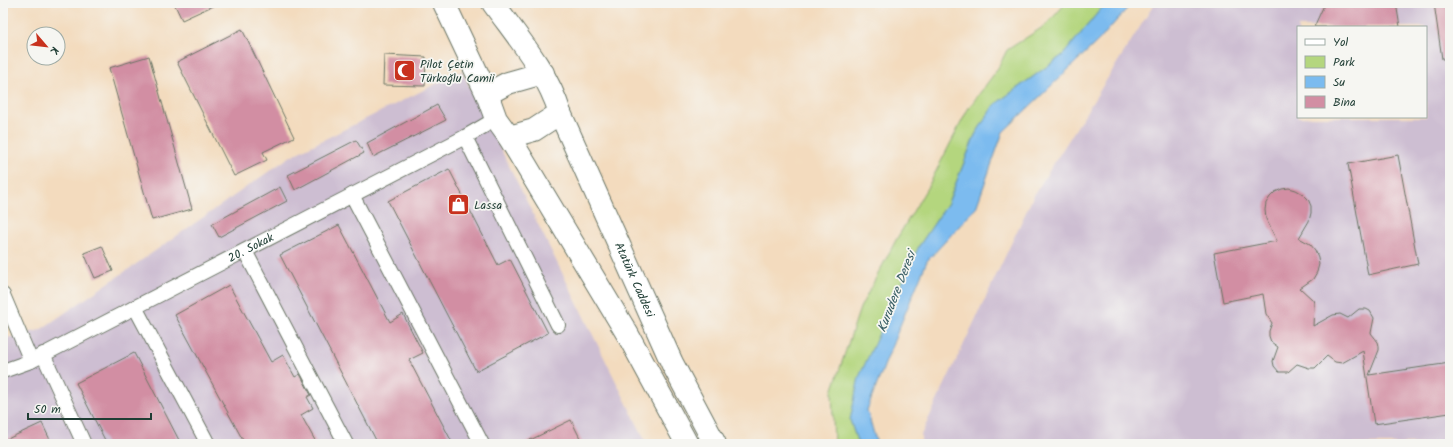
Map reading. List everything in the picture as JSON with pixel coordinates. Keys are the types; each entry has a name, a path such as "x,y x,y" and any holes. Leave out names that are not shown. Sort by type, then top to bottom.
{"main road":[{"path":"444,3 487,94 496,119 628,335 687,444"},
{"path":"487,94 508,83 543,73 493,3"},
{"name":"Atatürk Caddesi","path":"543,73 555,97 560,113 672,363 715,444"},
{"path":"508,137 534,130 560,113"}],"street":[{"name":"20. Sokak","path":"3,371 37,358 465,137 496,119"},
{"path":"465,137 558,325"},
{"path":"352,195 482,444"},
{"path":"245,251 346,444"},
{"path":"3,295 84,444"},
{"path":"135,307 208,444"}],"shaded area":[{"path":"1155,3 1450,3 1450,444 921,444 921,435 1034,195"},
{"path":"462,71 647,444 3,444 3,339 40,330 291,156"}],"green space":[{"path":"1066,3 1107,3 1063,55 994,105 975,135 948,203 919,246 850,420 858,444 834,444 832,392 860,308 896,240 930,183 968,109 997,70 1007,50 1046,25"}],"water":[{"path":"1107,3 1132,3 1101,38 1003,132 976,208 927,261 867,410 877,444 858,444 850,420 859,377 919,246 948,203 975,135 994,105 1063,55"}],"building":[{"path":"174,3 219,3 182,20"},
{"path":"1325,3 1396,3 1400,26 1314,26"},
{"path":"1434,3 1450,3 1450,59 1442,59"},
{"path":"242,29 294,137 263,152 267,160 234,176 177,62"},
{"name":"Pilot Çetin Türkoğlu Camii","path":"384,55 426,57 425,86 383,85"},
{"path":"149,56 192,209 152,220 109,68"},
{"path":"437,105 446,120 373,157 367,143"},
{"path":"356,140 364,153 295,190 288,175"},
{"path":"1398,155 1418,264 1368,275 1348,164"},
{"path":"449,169 498,265 510,259 548,333 476,371 388,201"},
{"path":"280,187 287,201 219,237 212,224"},
{"path":"1289,188 1303,194 1308,199 1311,206 1309,221 1299,238 1310,244 1318,257 1319,264 1313,279 1300,288 1313,300 1313,326 1333,315 1340,314 1348,318 1359,309 1366,309 1370,311 1374,318 1371,333 1378,342 1379,350 1369,375 1450,363 1450,413 1374,424 1363,351 1342,363 1335,362 1327,356 1315,368 1309,368 1297,364 1288,372 1279,372 1274,366 1273,361 1278,347 1271,342 1269,336 1272,323 1266,314 1263,294 1223,302 1214,253 1277,241 1266,219 1266,203 1275,192"},
{"path":"339,225 390,322 403,314 423,353 409,360 453,444 378,444 280,255"},
{"path":"102,246 113,271 95,278 84,253"},
{"path":"229,285 271,362 283,355 295,377 300,374 311,395 307,397 313,408 301,415 317,444 245,444 175,315"},
{"path":"134,353 181,444 107,444 76,383"},
{"path":"571,420 583,444 522,444"},
{"path":"42,423 52,444 3,444 3,441"}],"place":[{"name":"Pilot Çetin Türkoğlu Camii","path":"404,71"},
{"name":"Lassa","path":"458,205"}],"water label":[{"name":"Kurudere Deresi","path":"897,292"}]}
